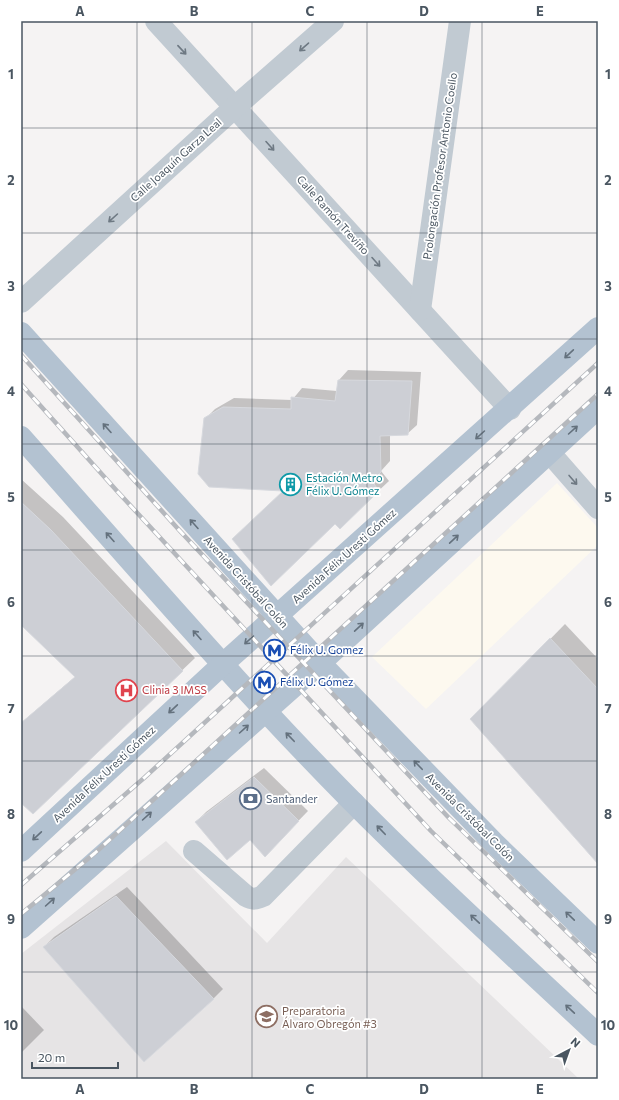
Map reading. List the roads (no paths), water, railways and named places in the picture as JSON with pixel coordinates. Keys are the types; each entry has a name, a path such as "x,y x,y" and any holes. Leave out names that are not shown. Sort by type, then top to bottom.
{"main road":[{"name":"Avenida Félix Uresti Gómez","path":"21,851 276,615 510,409 598,328"},
{"name":"Avenida Cristóbal Colón","path":"21,333 320,663 494,843 598,943"},
{"path":"21,928 320,663 598,408"},
{"path":"21,437 223,664 354,803 598,1036"}],"street":[{"name":"Calle Ramón Treviño","path":"156,21 510,409"},
{"name":"Calle Joaquín Garza Leal","path":"21,302 235,107 333,21"},
{"name":"Prolongación Profesor Antonio Coello","path":"420,310 460,21"},
{"path":"549,452 598,508"},
{"path":"194,851 246,896 252,899 257,899 263,896 354,803"}],"railway":[{"path":"21,355 180,531 449,818 598,962"},
{"path":"21,885 144,778 598,363"},
{"path":"21,384 117,491 431,831 598,993"},
{"path":"21,914 95,853 598,394"}],"place":[{"name":"Estación Metro Félix U. Gómez","path":"290,484"},
{"name":"Félix U. Gomez","path":"275,650"},
{"name":"Félix U. Gómez","path":"265,682"},
{"name":"Clinia 3 IMSS","path":"126,690"},
{"name":"Santander","path":"251,799"},
{"name":"Preparatoria Álvaro Obregón #3","path":"267,1017"}]}
